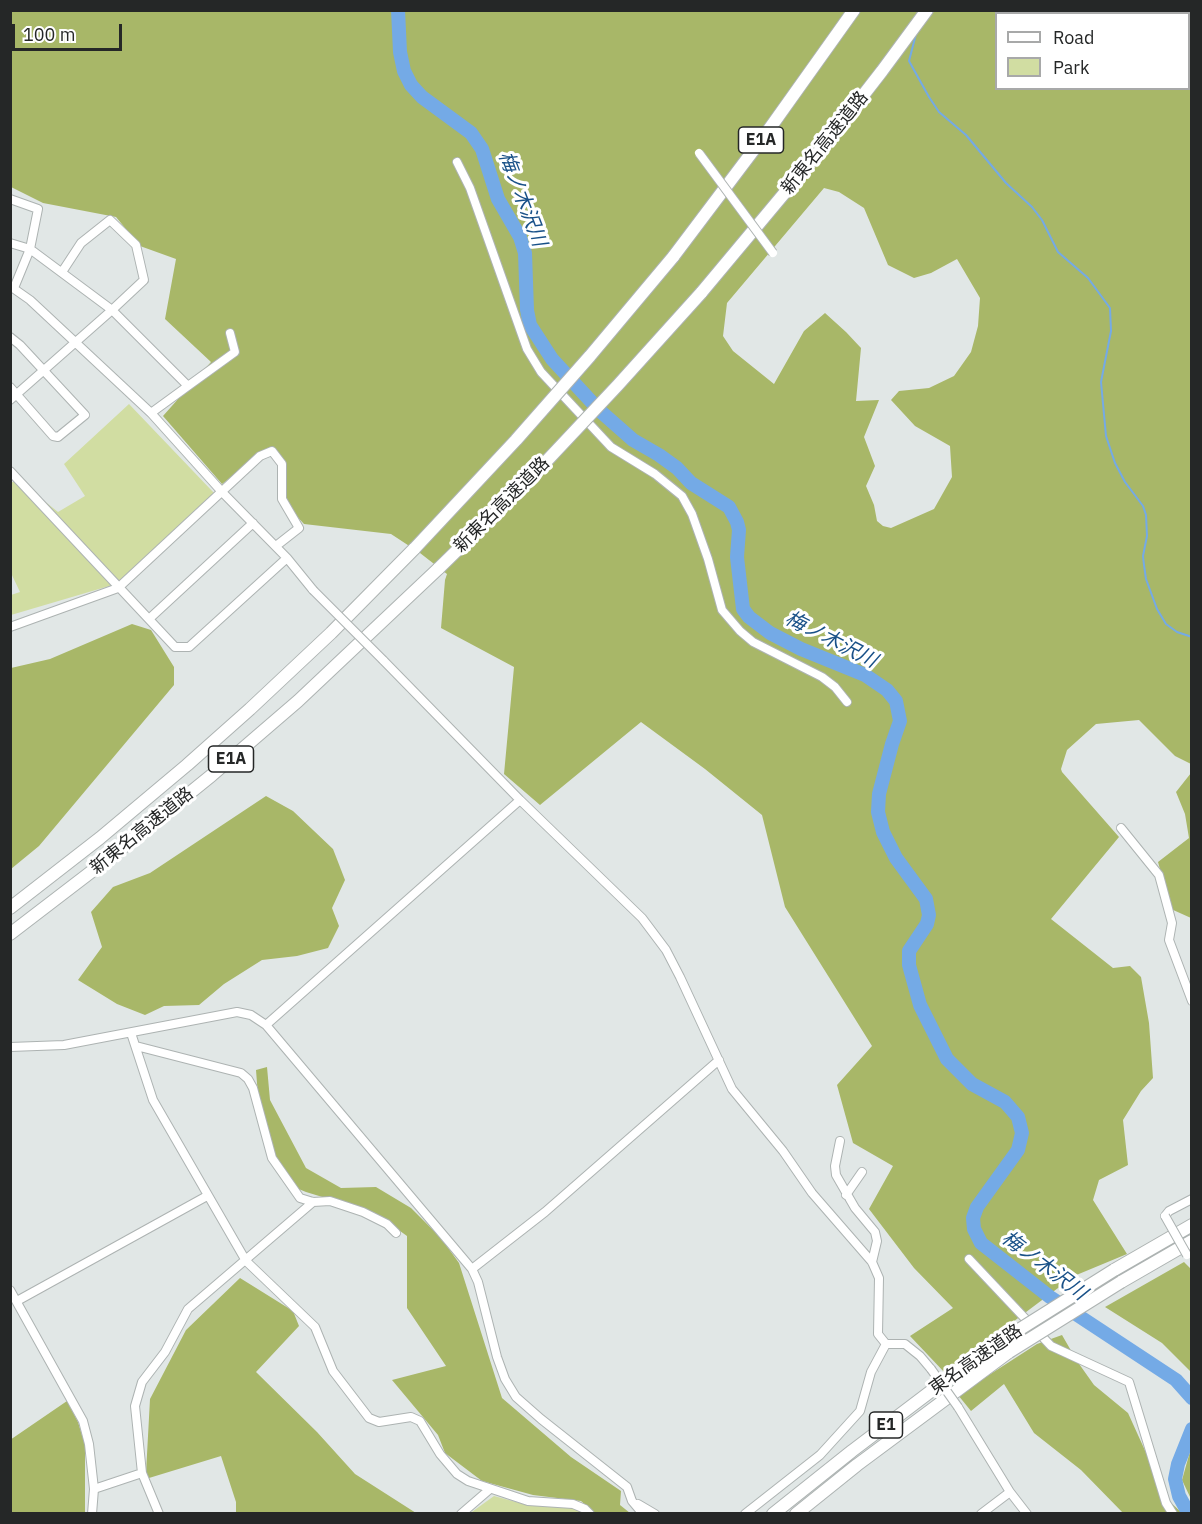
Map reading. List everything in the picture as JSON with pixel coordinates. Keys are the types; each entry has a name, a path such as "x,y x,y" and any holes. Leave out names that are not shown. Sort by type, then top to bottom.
{"highway":[{"name":"新東名高速道路","path":"10,934 221,768 298,701 524,485 701,293 823,147 927,10"},
{"name":"新東名高速道路","path":"10,908 109,830 250,709 331,633 415,548 516,440 590,356 672,257 765,135 850,16"},
{"name":"東名高速道路","path":"773,1514 870,1437 1001,1341 1113,1270 1191,1225"},
{"name":"東名高速道路","path":"796,1514 857,1465 1009,1352 1191,1241"}],"street":[{"path":"699,153 773,253"},
{"path":"457,162 470,188 527,349 541,372 612,447 655,474 682,496 692,514 708,559 722,610 735,626 753,642 822,677 835,687 847,702"},
{"path":"10,199 38,209 30,249 12,287 30,300 151,413 287,558 313,590 520,800 642,918 666,950 732,1089 783,1151 812,1192 872,1262 879,1278 878,1334 886,1344"},
{"path":"14,398 144,279 136,245 110,220 81,243 62,272"},
{"path":"10,243 30,249 112,310 188,386"},
{"path":"151,413 235,352 230,333"},
{"path":"10,337 86,415 58,437 53,436 14,398 10,387"},
{"path":"10,627 118,588 224,493 260,456 272,451 282,464 282,499 299,528 276,546"},
{"path":"10,471 175,647 189,647 287,558"},
{"path":"149,619 253,523"},
{"path":"266,1025 520,800"},
{"path":"1121,828 1159,875 1172,923 1169,940 1191,1001"},
{"path":"10,1047 64,1045 237,1012 251,1015 266,1025 472,1269 478,1282 497,1357 505,1379 516,1397 627,1487 632,1502 644,1514"},
{"path":"131,1033 153,1100 246,1261 315,1327 333,1371 369,1418 379,1422 411,1418 420,1421 440,1454 458,1474 468,1481 528,1501 573,1504 591,1514"},
{"path":"136,1046 241,1073 248,1079 272,1158 300,1198 313,1202 330,1201 363,1212 387,1224 396,1233"},
{"path":"472,1269 545,1212 719,1059"},
{"path":"840,1141 835,1166 836,1175 846,1195 875,1232 877,1241 872,1262"},
{"path":"846,1195 862,1172"},
{"path":"17,1301 207,1196"},
{"path":"1189,1259 1165,1216 1168,1211 1191,1198"},
{"path":"159,1514 142,1473 135,1406 142,1382 165,1352 188,1309 313,1202"},
{"path":"969,1259 1051,1346 1130,1382 1166,1503 1173,1514"},
{"path":"10,1290 83,1421 89,1444 94,1489 92,1514"},
{"path":"886,1344 905,1344 931,1369 958,1407 1010,1492 1027,1514"},
{"path":"746,1514 820,1455 860,1411 871,1372 886,1344"},
{"path":"94,1489 142,1473"},
{"path":"461,1514 490,1489"},
{"path":"981,1514 1010,1492"},
{"path":"632,1502 655,1514"}],"green space":[{"path":"11,11 1191,11 1191,764 1175,756 1139,720 1096,724 1067,750 1062,772 1119,837 1051,919 1113,968 1130,966 1141,977 1149,1023 1153,1078 1141,1091 1123,1120 1128,1165 1099,1180 1093,1200 1127,1254 1074,1276 945,1373 910,1336 953,1308 914,1268 869,1209 893,1166 853,1143 837,1085 872,1046 785,907 762,815 641,722 540,805 504,774 514,667 441,628 447,574 391,534 304,524 280,498 282,464 270,448 222,484 163,416 211,362 165,319 176,259 140,246 116,217 43,203 11,187","holes":["824,188 839,192 864,208 888,265 914,278 931,273 957,259 980,298 978,326 971,352 954,376 929,388 899,391 891,400 915,426 950,446 952,477 934,509 891,528 877,521 874,505 866,486 875,466 864,437 879,400 856,401 861,348 825,313 804,331 774,384 733,351 723,336 727,303"]},
{"path":"129,404 214,493 116,584 11,615 11,595 20,592 11,573 10,483 18,480 58,512 85,496 64,464"},
{"path":"132,624 151,630 174,667 174,685 39,846 11,869 11,668 50,659"},
{"path":"1191,773 1191,918 1171,909 1158,862 1189,838 1185,814 1176,792"},
{"path":"266,796 293,811 333,849 345,880 332,908 339,926 328,948 297,956 262,960 224,984 199,1005 164,1006 145,1015 117,1004 78,980 102,947 91,912 113,887 150,873"},
{"path":"267,1067 270,1100 306,1168 341,1188 376,1187 411,1208 441,1238 459,1263 502,1398 571,1457 621,1491 620,1505 630,1513 595,1513 581,1501 533,1495 482,1481 445,1453 438,1435 392,1380 446,1366 407,1308 407,1236 375,1213 284,1183 258,1096 256,1070"},
{"path":"1184,1262 1191,1269 1191,1372 1162,1343 1105,1307"},
{"path":"240,1278 293,1311 299,1326 256,1372 317,1432 355,1474 416,1513 236,1513 236,1502 221,1456 149,1478 146,1473 150,1399 186,1330"},
{"path":"1062,1335 1094,1385 1128,1413 1167,1499 1182,1513 1123,1513 1081,1470 1034,1433 1004,1384 971,1411 958,1395 1037,1344"},
{"path":"67,1401 78,1422 85,1445 85,1513 11,1513 10,1440"},
{"path":"1191,1448 1191,1499 1182,1480"},
{"path":"494,1496 527,1505 561,1505 583,1513 469,1514"}],"waterway":[{"name":"梅ノ木沢川","path":"398,10 400,52 404,71 411,85 422,97 471,133 482,149 498,199 520,237 525,253 527,310 530,325 552,359 599,410 633,440 659,455 677,468 691,483 729,507 739,530 737,557 743,609 749,617 770,633 801,649 865,675 887,690 896,701 900,721 879,794 878,812 883,832 896,858 926,899 929,915 927,924 909,951 909,965 920,1005 947,1059 972,1084 1005,1102 1018,1117 1022,1133 1018,1150 977,1207 973,1218 974,1229 981,1243 1050,1297 1176,1380 1192,1398"},
{"path":"916,34 909,61 939,112 966,135 1006,183 1032,207 1042,220 1058,252 1088,278 1110,308 1111,331 1101,382 1106,436 1115,463 1125,482 1143,506 1146,515 1147,536 1143,556 1144,565 1146,579 1157,609 1166,624 1177,632 1192,637"},
{"name":"梅ノ木沢川","path":"1189,1514 1179,1496 1175,1479 1178,1464 1192,1429"}]}
